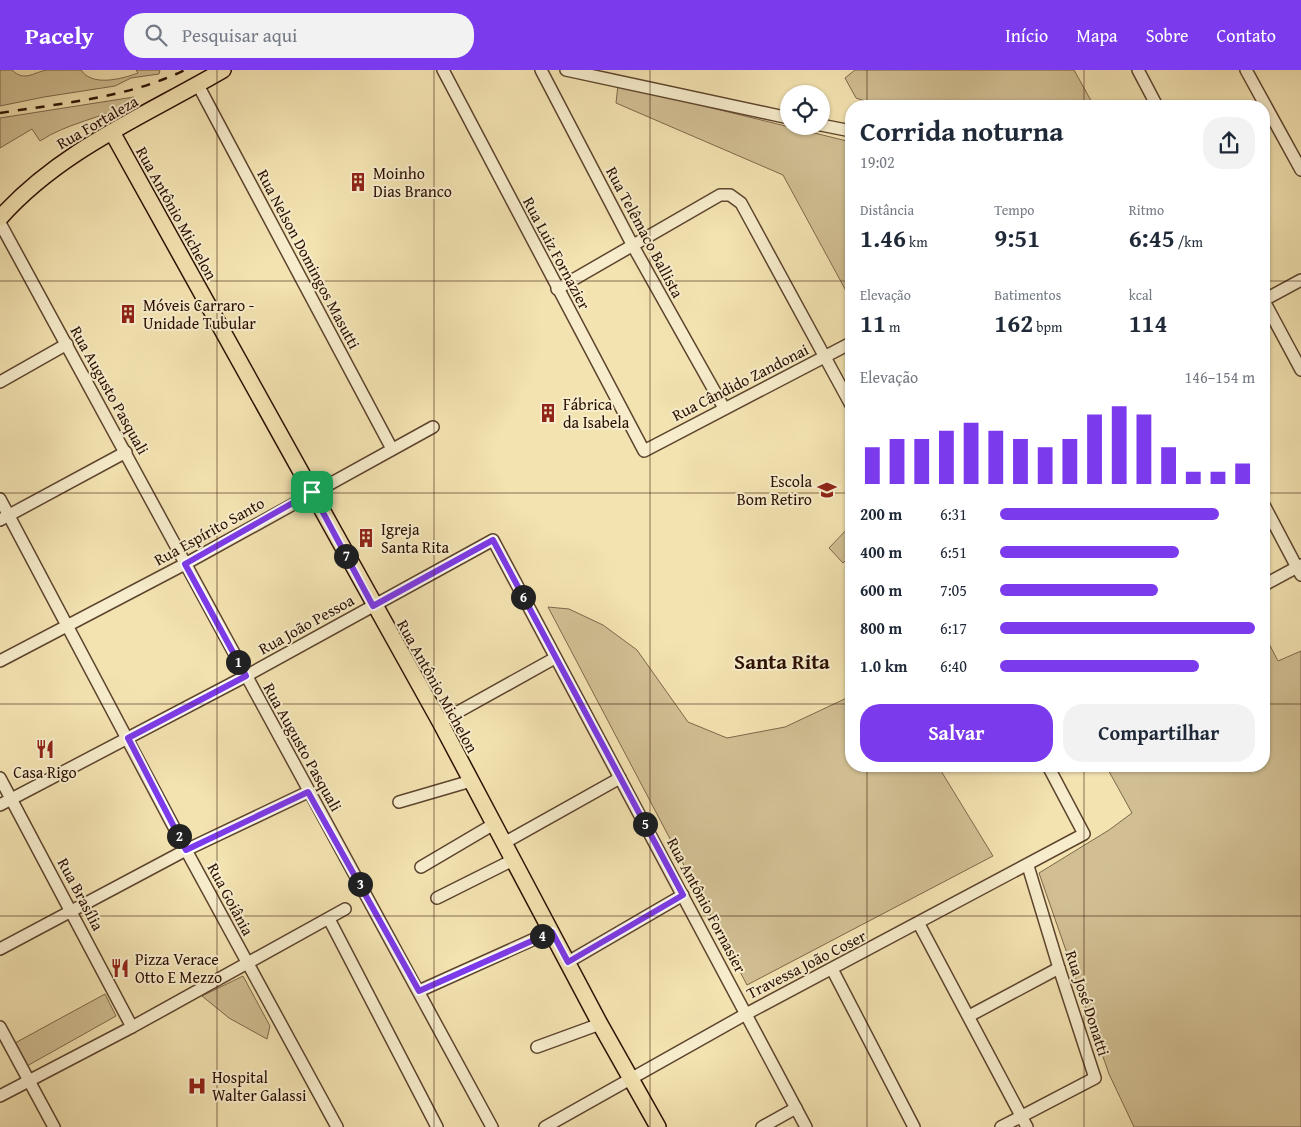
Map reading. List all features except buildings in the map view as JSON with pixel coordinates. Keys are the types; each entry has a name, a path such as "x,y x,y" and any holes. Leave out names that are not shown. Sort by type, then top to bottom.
{"main road":[{"name":"Rua Fortaleza","path":"0,218 43,175 112,132 223,70"},
{"name":"Rua Antônio Michelon","path":"112,132 312,492 373,606 440,722 600,1024 658,1127"}],"street":[{"name":"Rua Luiz Fornazier","path":"443,70 644,451"},
{"name":"Rua Telêmaco Ballista","path":"541,70 633,246 724,408"},
{"path":"566,70 780,116"},
{"path":"1138,70 1154,100"},
{"path":"1246,70 1262,100"},
{"name":"Rua Nelson Domingos Masutti","path":"198,85 392,449"},
{"path":"1270,114 1301,170"},
{"path":"830,127 845,130"},
{"path":"557,289 720,195 730,195 741,203 845,394"},
{"name":"Rua Augusto Pasquali","path":"0,223 492,1127"},
{"path":"1270,298 1301,280"},
{"path":"1270,312 1301,370"},
{"path":"0,382 66,344"},
{"name":"Rua Cândido Zandonai","path":"644,451 845,346"},
{"name":"Rua Espírito Santo","path":"0,662 185,564 312,492 433,427"},
{"path":"4,517 126,452"},
{"name":"Rua Goiânia","path":"0,500 4,517 67,625 186,850 337,1127"},
{"path":"1270,516 1300,569 1270,582"},
{"name":"Rua João Pessoa","path":"0,805 246,676 493,540"},
{"name":"Rua Antônio Fornasier","path":"493,540 806,1127"},
{"path":"440,722 555,658"},
{"name":"Travessa João Coser","path":"545,1127 746,1014 1028,866 1084,834 1051,772"},
{"name":"Rua Brasília","path":"0,778 132,1027"},
{"path":"504,843 620,778"},
{"path":"399,802 471,781"},
{"path":"0,949 186,850 308,792"},
{"path":"421,867 494,824"},
{"path":"437,898 514,860"},
{"name":"Rua José Donatti","path":"1001,1127 1095,1078 1058,968 1028,866"},
{"path":"568,962 683,895"},
{"path":"0,1096 132,1027 345,909"},
{"path":"329,918 437,1127"},
{"path":"919,924 1027,1127"},
{"path":"419,991 552,932"},
{"path":"969,1016 1058,968"},
{"path":"832,969 914,1127"},
{"path":"537,1047 600,1024"},
{"path":"0,1027 54,1127"},
{"path":"762,1127 796,1108"}],"shaded area":[{"path":"0,70 12,70 21,76 26,76 48,70 81,70 92,78 108,80 138,73 136,70 160,70 159,74 131,78 115,86 0,106"},
{"path":"855,70 1074,70 1091,100 862,100 856,98 845,78"},
{"path":"618,85 780,125 780,135 822,135 845,141 845,289 783,175 616,103"},
{"path":"134,97 131,103 73,125 40,141 32,129 0,148 0,118"},
{"path":"845,531 845,561 843,563 829,548"},
{"path":"548,607 569,609 603,625 637,650 688,722 727,738 785,727 845,699 845,772 942,772 993,856 747,985"},
{"path":"1270,646 1278,661 1301,651 1301,1127 1134,1127 1109,1074 1039,873 1109,830 1132,813 1109,772 1270,772"},
{"path":"243,976 270,1026 267,1039 229,1018 202,996"},
{"path":"105,994 116,1016 27,1066 15,1043"}],"railway":[{"path":"0,113 118,93 185,70"}],"place":[{"name":"Moinho Dias Branco","path":"358,182"},
{"name":"Móveis Carraro - Unidade Tubular","path":"128,314"},
{"name":"Fábrica da Isabela","path":"548,413"},
{"name":"Escola Bom Retiro","path":"827,490"},
{"name":"Igreja Santa Rita","path":"366,538"},
{"name":"Casa Rigo","path":"45,749"},
{"name":"Pizza Verace Otto E Mezzo","path":"120,968"},
{"name":"Hospital Walter Galassi","path":"197,1086"}],"district":[{"name":"Santa Rita","path":"782,661"}],"route":[{"path":"312,492 373,606 493,540 683,895 568,962 552,932 419,991 308,792 186,850 128,738 246,676 185,564 312,492"}]}
